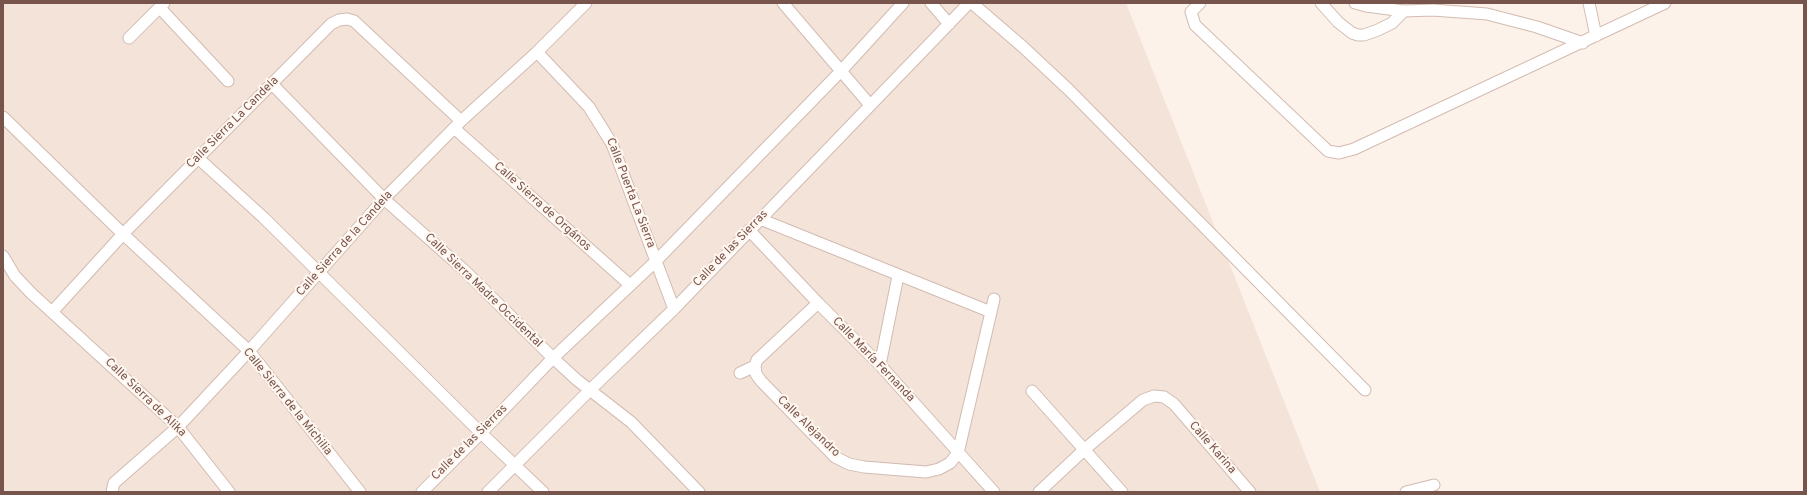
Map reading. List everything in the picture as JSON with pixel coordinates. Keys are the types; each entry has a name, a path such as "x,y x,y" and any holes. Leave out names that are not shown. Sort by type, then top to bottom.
{"street":[{"name":"Calle Sierra de la Candela","path":"112,492 114,483 178,427 249,351 384,199 458,124 537,52 586,3"},
{"path":"783,3 870,105"},
{"name":"Calle de las Sierras","path":"422,492 553,358 656,261 841,71 903,3"},
{"path":"931,3 949,24"},
{"path":"970,3 1022,47 1069,90 1365,390"},
{"name":"Calle de las Sierras","path":"488,492 674,309 760,218 970,3"},
{"path":"1200,3 1191,12 1195,25 1328,151 1339,153 1354,149 1665,3"},
{"path":"1321,3 1338,22 1352,33 1358,35 1371,32 1392,23 1404,11"},
{"path":"1355,3 1404,11 1433,10 1487,14 1537,27 1583,42"},
{"path":"1589,3 1596,36"},
{"path":"129,38 162,5 228,82"},
{"name":"Calle Sierra La Candela","path":"52,312 122,234 331,24 339,20 347,19"},
{"name":"Calle Sierra de Orgános","path":"347,19 354,21 458,124 630,286"},
{"name":"Calle Puerta La Sierra","path":"537,52 589,107 601,123 612,144 674,309"},
{"name":"Calle Sierra Madre Occidental","path":"272,84 384,199 464,270 553,358 630,422 699,492"},
{"name":"Calle Sierra de la Michilia","path":"3,117 122,234 249,351 360,492"},
{"path":"198,158 264,218 481,433 543,492"},
{"path":"760,218 898,276 991,312"},
{"name":"Calle María Fernanda","path":"749,230 818,303 880,365 994,492"},
{"name":"Calle Sierra de Alika","path":"3,256 15,276 31,293 178,427 229,492"},
{"path":"880,365 898,276"},
{"path":"958,452 994,299"},
{"path":"740,373 755,366 757,360 818,303"},
{"name":"Calle Alejandro","path":"755,366 756,374 761,381 835,457 849,464 864,467 926,472 939,469 950,462 958,452"},
{"path":"1032,391 1122,492"},
{"name":"Calle Karina","path":"1085,449 1143,400 1154,396 1164,398 1174,404 1250,492"},
{"path":"1039,492 1085,449"},
{"path":"1406,492 1434,485"}],"shaded area":[{"path":"3,3 1126,3 1320,492 3,492"}]}
